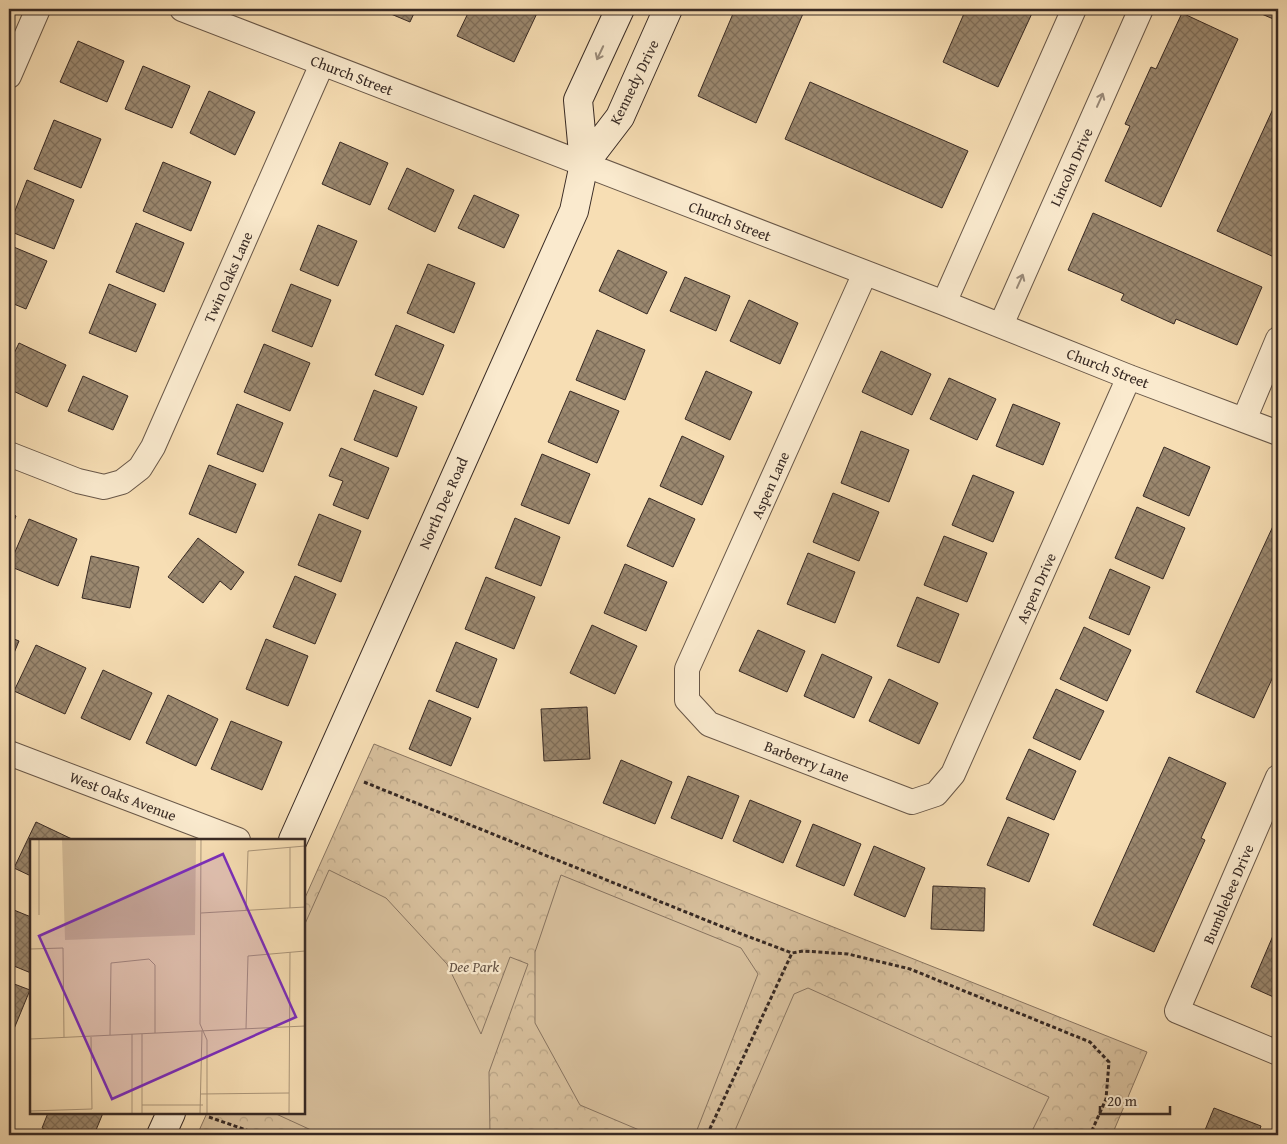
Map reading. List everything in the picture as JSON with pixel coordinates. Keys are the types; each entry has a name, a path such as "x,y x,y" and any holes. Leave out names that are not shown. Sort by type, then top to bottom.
{"street":[{"path":"9,76 38,9"},
{"name":"Church Street","path":"182,9 864,273 944,302 1129,377 1278,433"},
{"path":"584,164 578,100 620,9"},
{"name":"Kennedy Drive","path":"584,164 620,117 668,9"},
{"path":"944,302 1074,9"},
{"name":"Lincoln Drive","path":"1001,325 1140,9"},
{"name":"Twin Oaks Lane","path":"9,454 78,481 104,487 122,482 140,468 153,447 322,64"},
{"name":"North Dee Road","path":"293,839 574,211 584,164"},
{"name":"Aspen Lane","path":"688,700 687,669 864,273"},
{"path":"1244,420 1278,339"},
{"name":"Aspen Drive","path":"936,794 953,774 1129,377"},
{"name":"Barberry Lane","path":"688,700 709,724 912,802 936,794"},
{"name":"West Oaks Avenue","path":"10,756 235,839"},
{"name":"Bumblebee Drive","path":"1278,777 1177,1011 1278,1052"},
{"path":"161,1135 171,1114"}],"path":[{"path":"364,782 714,924 792,953 803,951 848,954 910,969 1090,1042 1108,1062 1106,1099 1090,1135"},
{"path":"707,1135 792,953"},
{"path":"208,1116 249,1131 252,1135"},
{"path":"310,1135 312,1131"}],"green space":[{"name":"Dee Park","path":"374,744 1147,1052 1112,1135 197,1135 207,1114 305,1114 305,898"},
{"path":"329,870 386,898 447,964 481,1034 510,957 528,964 489,1072 490,1135 322,1135 276,1114 305,1114 305,924"},
{"path":"561,875 741,948 758,974 695,1135 651,1135 580,1105 535,1023 535,952"},
{"path":"808,988 1049,1097 1030,1135 733,1135 794,994"}],"building":[{"path":"379,9 416,9 410,22"},
{"path":"470,9 539,9 514,62 457,36"},
{"path":"735,9 805,9 756,123 698,96"},
{"path":"966,9 1034,9 998,87 943,62"},
{"path":"1250,9 1278,9 1278,21"},
{"path":"1182,13 1238,39 1161,207 1105,181 1130,126 1125,124 1151,67 1156,69"},
{"path":"78,41 124,61 107,102 60,82"},
{"path":"143,66 190,86 172,128 125,109"},
{"path":"810,82 968,151 942,208 785,139"},
{"path":"209,91 255,112 235,155 190,133"},
{"path":"1278,98 1278,247 1274,257 1217,231"},
{"path":"54,120 101,139 81,188 34,169"},
{"path":"340,142 388,163 370,205 322,184"},
{"path":"163,162 211,182 191,231 143,211"},
{"path":"407,168 454,190 435,232 388,209"},
{"path":"27,180 74,200 54,249 9,231 9,226"},
{"path":"474,195 519,215 504,248 458,228"},
{"path":"1093,213 1262,287 1237,345 1176,319 1174,324 1121,300 1124,294 1068,270"},
{"path":"136,223 184,243 164,292 116,272"},
{"path":"318,225 357,241 338,286 300,270"},
{"path":"9,245 47,261 26,309 9,302"},
{"path":"618,250 667,272 647,314 599,291"},
{"path":"428,264 475,283 454,333 407,313"},
{"path":"685,277 730,296 716,331 670,311"},
{"path":"109,284 156,304 136,352 89,333"},
{"path":"291,284 331,300 312,347 272,331"},
{"path":"749,300 798,323 780,364 730,341"},
{"path":"396,325 444,345 423,395 375,375"},
{"path":"597,330 645,350 625,400 576,380"},
{"path":"19,343 66,365 47,407 9,389 9,364"},
{"path":"264,344 310,363 290,411 244,392"},
{"path":"881,351 931,374 912,415 862,392"},
{"path":"706,371 752,392 730,440 685,419"},
{"path":"83,376 128,396 113,430 68,411"},
{"path":"949,378 996,399 977,440 930,419"},
{"path":"374,390 417,407 397,457 354,440"},
{"path":"570,391 619,411 597,463 548,442"},
{"path":"237,404 283,423 263,472 217,454"},
{"path":"1013,404 1060,423 1043,465 996,446"},
{"path":"861,431 909,450 889,502 841,483"},
{"path":"682,436 724,456 702,505 660,486"},
{"path":"1164,447 1210,467 1189,516 1143,496"},
{"path":"341,448 389,468 368,519 333,505 343,481 329,476"},
{"path":"542,454 590,474 569,524 521,505"},
{"path":"209,465 256,484 236,533 189,514"},
{"path":"973,475 1014,492 993,542 952,525"},
{"path":"833,493 879,512 859,561 813,542"},
{"path":"649,498 695,519 673,567 627,546"},
{"path":"1137,507 1185,528 1163,579 1115,558"},
{"path":"9,512 16,516 9,533"},
{"path":"319,514 361,531 341,582 298,565"},
{"path":"515,518 560,537 541,586 495,568"},
{"path":"29,519 77,539 58,586 9,566"},
{"path":"1274,524 1278,526 1278,666 1254,718 1196,692"},
{"path":"944,536 987,553 967,602 924,585"},
{"path":"198,538 244,572 231,590 220,581 203,603 168,577"},
{"path":"808,553 855,572 835,623 787,604"},
{"path":"91,556 139,567 130,608 82,598"},
{"path":"625,564 667,582 646,631 604,613"},
{"path":"1110,569 1150,587 1129,635 1089,618"},
{"path":"295,576 336,594 315,644 273,627"},
{"path":"486,577 535,597 514,649 465,629"},
{"path":"917,597 959,614 939,663 897,646"},
{"path":"592,625 637,646 615,694 570,673"},
{"path":"1084,627 1131,650 1107,701 1060,679"},
{"path":"758,630 805,651 787,692 739,671"},
{"path":"9,637 19,641 9,665"},
{"path":"266,639 308,656 288,706 246,689"},
{"path":"456,642 497,659 478,708 436,691"},
{"path":"36,645 86,668 65,714 14,691"},
{"path":"822,654 872,677 854,718 804,696"},
{"path":"103,670 152,693 130,740 81,718"},
{"path":"889,679 938,703 919,744 869,721"},
{"path":"1056,689 1104,711 1080,760 1033,738"},
{"path":"168,695 218,719 196,766 146,743"},
{"path":"429,700 471,718 451,766 409,749"},
{"path":"587,707 590,759 544,761 541,709"},
{"path":"231,721 282,742 262,790 211,769"},
{"path":"1029,749 1076,771 1054,820 1006,799"},
{"path":"1169,757 1226,783 1201,838 1205,840 1154,952 1093,925"},
{"path":"621,760 672,782 655,824 603,803"},
{"path":"688,776 739,796 722,839 671,818"},
{"path":"750,800 801,821 783,863 733,841"},
{"path":"1008,817 1049,834 1029,882 987,865"},
{"path":"36,822 72,839 30,839 30,876 14,868"},
{"path":"813,824 861,844 844,886 796,866"},
{"path":"874,846 925,868 905,917 854,895"},
{"path":"933,886 985,888 984,931 931,929"},
{"path":"9,908 30,917 30,973 9,964"},
{"path":"1278,924 1278,999 1251,987"},
{"path":"9,982 30,990 9,1041"},
{"path":"1214,1108 1261,1126 1258,1135 1203,1135"},
{"path":"48,1114 103,1114 94,1135 59,1135 42,1128"}]}
